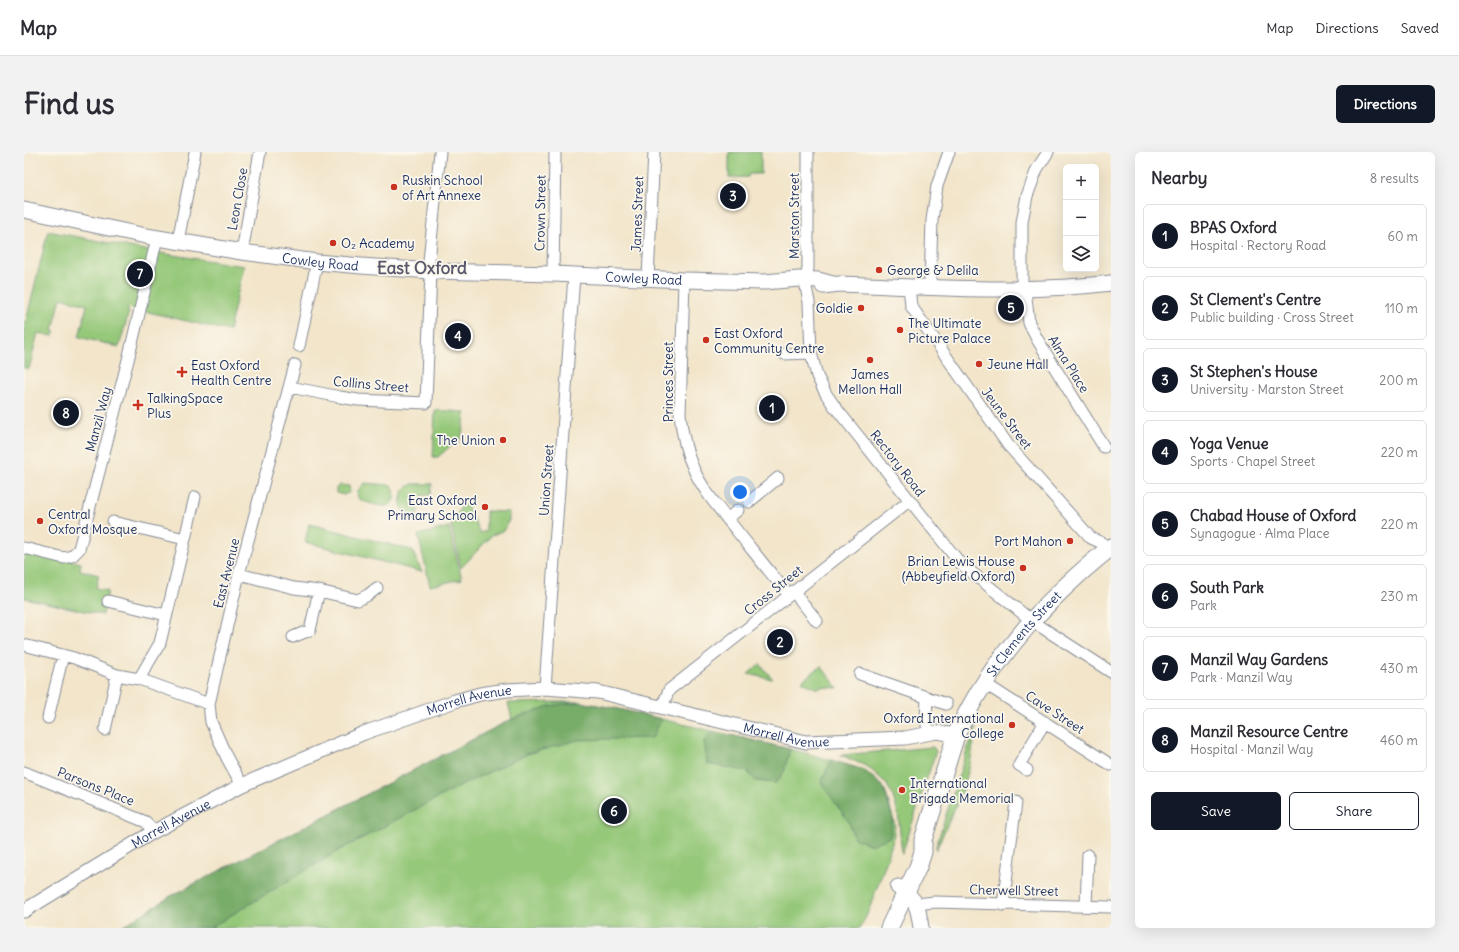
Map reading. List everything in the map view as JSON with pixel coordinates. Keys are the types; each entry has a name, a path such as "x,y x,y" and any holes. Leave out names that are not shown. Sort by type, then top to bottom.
{"main road":[{"name":"Cowley Road","path":"24,210 157,238 242,252 317,262 430,271 806,283 818,280 833,284 1024,290 1111,283"},
{"name":"St Clements Street","path":"907,895 923,852 923,840 948,756 962,722 984,683 1009,648 1032,620 1070,583 1110,549"},
{"path":"878,928 886,914 907,895"},
{"path":"889,928 907,895"},
{"path":"907,895 921,928"}],"street":[{"path":"178,241 195,152"},
{"name":"Leon Close","path":"242,252 260,152"},
{"path":"430,271 431,237 440,152"},
{"name":"Crown Street","path":"553,274 554,152"},
{"name":"James Street","path":"648,278 654,152"},
{"name":"Marston Street","path":"806,283 808,268 808,152"},
{"path":"930,287 933,213 937,186 949,152"},
{"name":"Alma Place","path":"1048,152 1038,169 1027,196 1022,222 1024,290 1029,323 1037,339 1104,447"},
{"name":"Manzil Way","path":"24,548 64,558 72,556 79,549 128,360 157,238"},
{"path":"299,346 317,262"},
{"name":"Collins Street","path":"290,386 358,400 426,403 430,271"},
{"name":"Union Street","path":"545,688 574,275"},
{"name":"Princes Street","path":"684,280 680,414 681,428 688,455 695,472 704,487 727,519 817,621"},
{"name":"Rectory Road","path":"806,283 809,302 811,353 818,376 826,394 909,501 960,563 1032,620 1111,672"},
{"name":"Jeune Street","path":"909,286 911,306 1008,445 1091,538 1110,549"},
{"path":"784,354 811,353"},
{"name":"East Avenue","path":"242,785 227,758 211,722 209,704 240,574 295,365"},
{"path":"749,502 778,478"},
{"path":"139,679 160,644 195,497"},
{"name":"Cross Street","path":"662,707 669,690 909,501"},
{"path":"727,519 738,510"},
{"path":"113,522 185,539"},
{"path":"240,574 294,588 319,591 358,600 377,588"},
{"path":"293,637 310,630 319,591"},
{"path":"108,601 166,615"},
{"path":"24,645 74,658 117,675 139,679 209,704"},
{"path":"48,718 62,655"},
{"path":"860,674 946,704"},
{"path":"105,730 117,675"},
{"name":"Cave Street","path":"984,683 1111,764"},
{"name":"Morrell Avenue","path":"24,911 153,832 242,785 350,738 455,701 480,694 507,690 545,688 598,692 806,742 898,738 941,732 956,735"},
{"path":"927,697 926,721 929,733"},
{"path":"1027,770 1019,765 1046,722"},
{"name":"Parsons Place","path":"26,775 146,822 153,832"},
{"path":"1003,904 1016,802"},
{"path":"1086,906 1088,855"},
{"name":"Cherwell Street","path":"907,895 935,902 1111,907"}],"green space":[{"path":"729,152 761,152 761,174 749,174 748,177 729,178"},
{"path":"48,231 160,253 244,266 229,331 127,307 129,312 119,347 79,337 87,305 61,298 53,330 55,331 53,336 38,333 29,369 24,368 24,329"},
{"path":"435,410 465,412 464,425 457,445 455,442 438,457 433,457"},
{"path":"364,483 391,485 395,494 394,500 389,505 384,506 360,500 357,492"},
{"path":"413,484 432,484 431,495 420,496 417,517 404,513 401,504 401,496 403,492"},
{"path":"340,485 349,486 350,492 344,495 336,493 336,488"},
{"path":"464,502 470,511 480,533 486,531 486,511 509,512 509,520 504,530 491,536 461,568 451,525"},
{"path":"309,524 412,550 422,572 305,542"},
{"path":"449,527 462,579 430,586 418,535"},
{"path":"24,548 81,563 80,570 99,575 96,588 108,591 103,615 24,598"},
{"path":"760,664 772,678 772,679 748,674"},
{"path":"821,666 838,688 820,687 819,689 803,683 803,680"},
{"path":"580,702 614,708 806,753 864,770 885,790 895,825 893,840 887,860 867,915 860,928 120,928 171,896 512,719 508,703"},
{"path":"580,702 662,719 652,738 578,740 527,754 456,788 338,851 210,928 120,928 171,896 512,719 549,706"},
{"path":"976,726 970,765 963,790 936,850 936,846"},
{"path":"713,731 790,749 784,772 776,783 756,781 747,771 707,764 704,741"},
{"path":"933,747 936,751 902,854 898,813 892,794 886,783 868,767 841,755"},
{"path":"831,760 864,770 883,786 893,818 890,837 871,845 854,838 849,822 821,783"}],"place":[{"name":"Ruskin School of Art Annexe","path":"394,187"},
{"name":"St Stephen's House","path":"733,196"},
{"name":"O₂ Academy","path":"333,243"},
{"name":"George & Delila","path":"879,270"},
{"name":"Manzil Way Gardens","path":"140,274"},
{"name":"Goldie","path":"861,308"},
{"name":"Chabad House of Oxford","path":"1011,308"},
{"name":"The Ultimate Picture Palace","path":"900,330"},
{"name":"Yoga Venue","path":"458,336"},
{"name":"East Oxford Community Centre","path":"706,340"},
{"name":"James Mellon Hall","path":"870,360"},
{"name":"Jeune Hall","path":"979,364"},
{"name":"East Oxford Health Centre","path":"182,372"},
{"name":"TalkingSpace Plus","path":"138,405"},
{"name":"BPAS Oxford","path":"772,408"},
{"name":"Manzil Resource Centre","path":"66,413"},
{"name":"The Union","path":"503,440"},
{"name":"East Oxford Primary School","path":"485,507"},
{"name":"Central Oxford Mosque","path":"40,521"},
{"name":"Port Mahon","path":"1070,541"},
{"name":"Brian Lewis House (Abbeyfield Oxford)","path":"1023,568"},
{"name":"St Clement's Centre","path":"780,642"},
{"name":"Oxford International College","path":"1012,725"},
{"name":"International Brigade Memorial","path":"902,790"},
{"name":"South Park","path":"614,811"}],"district":[{"name":"East Oxford","path":"422,268"}]}
